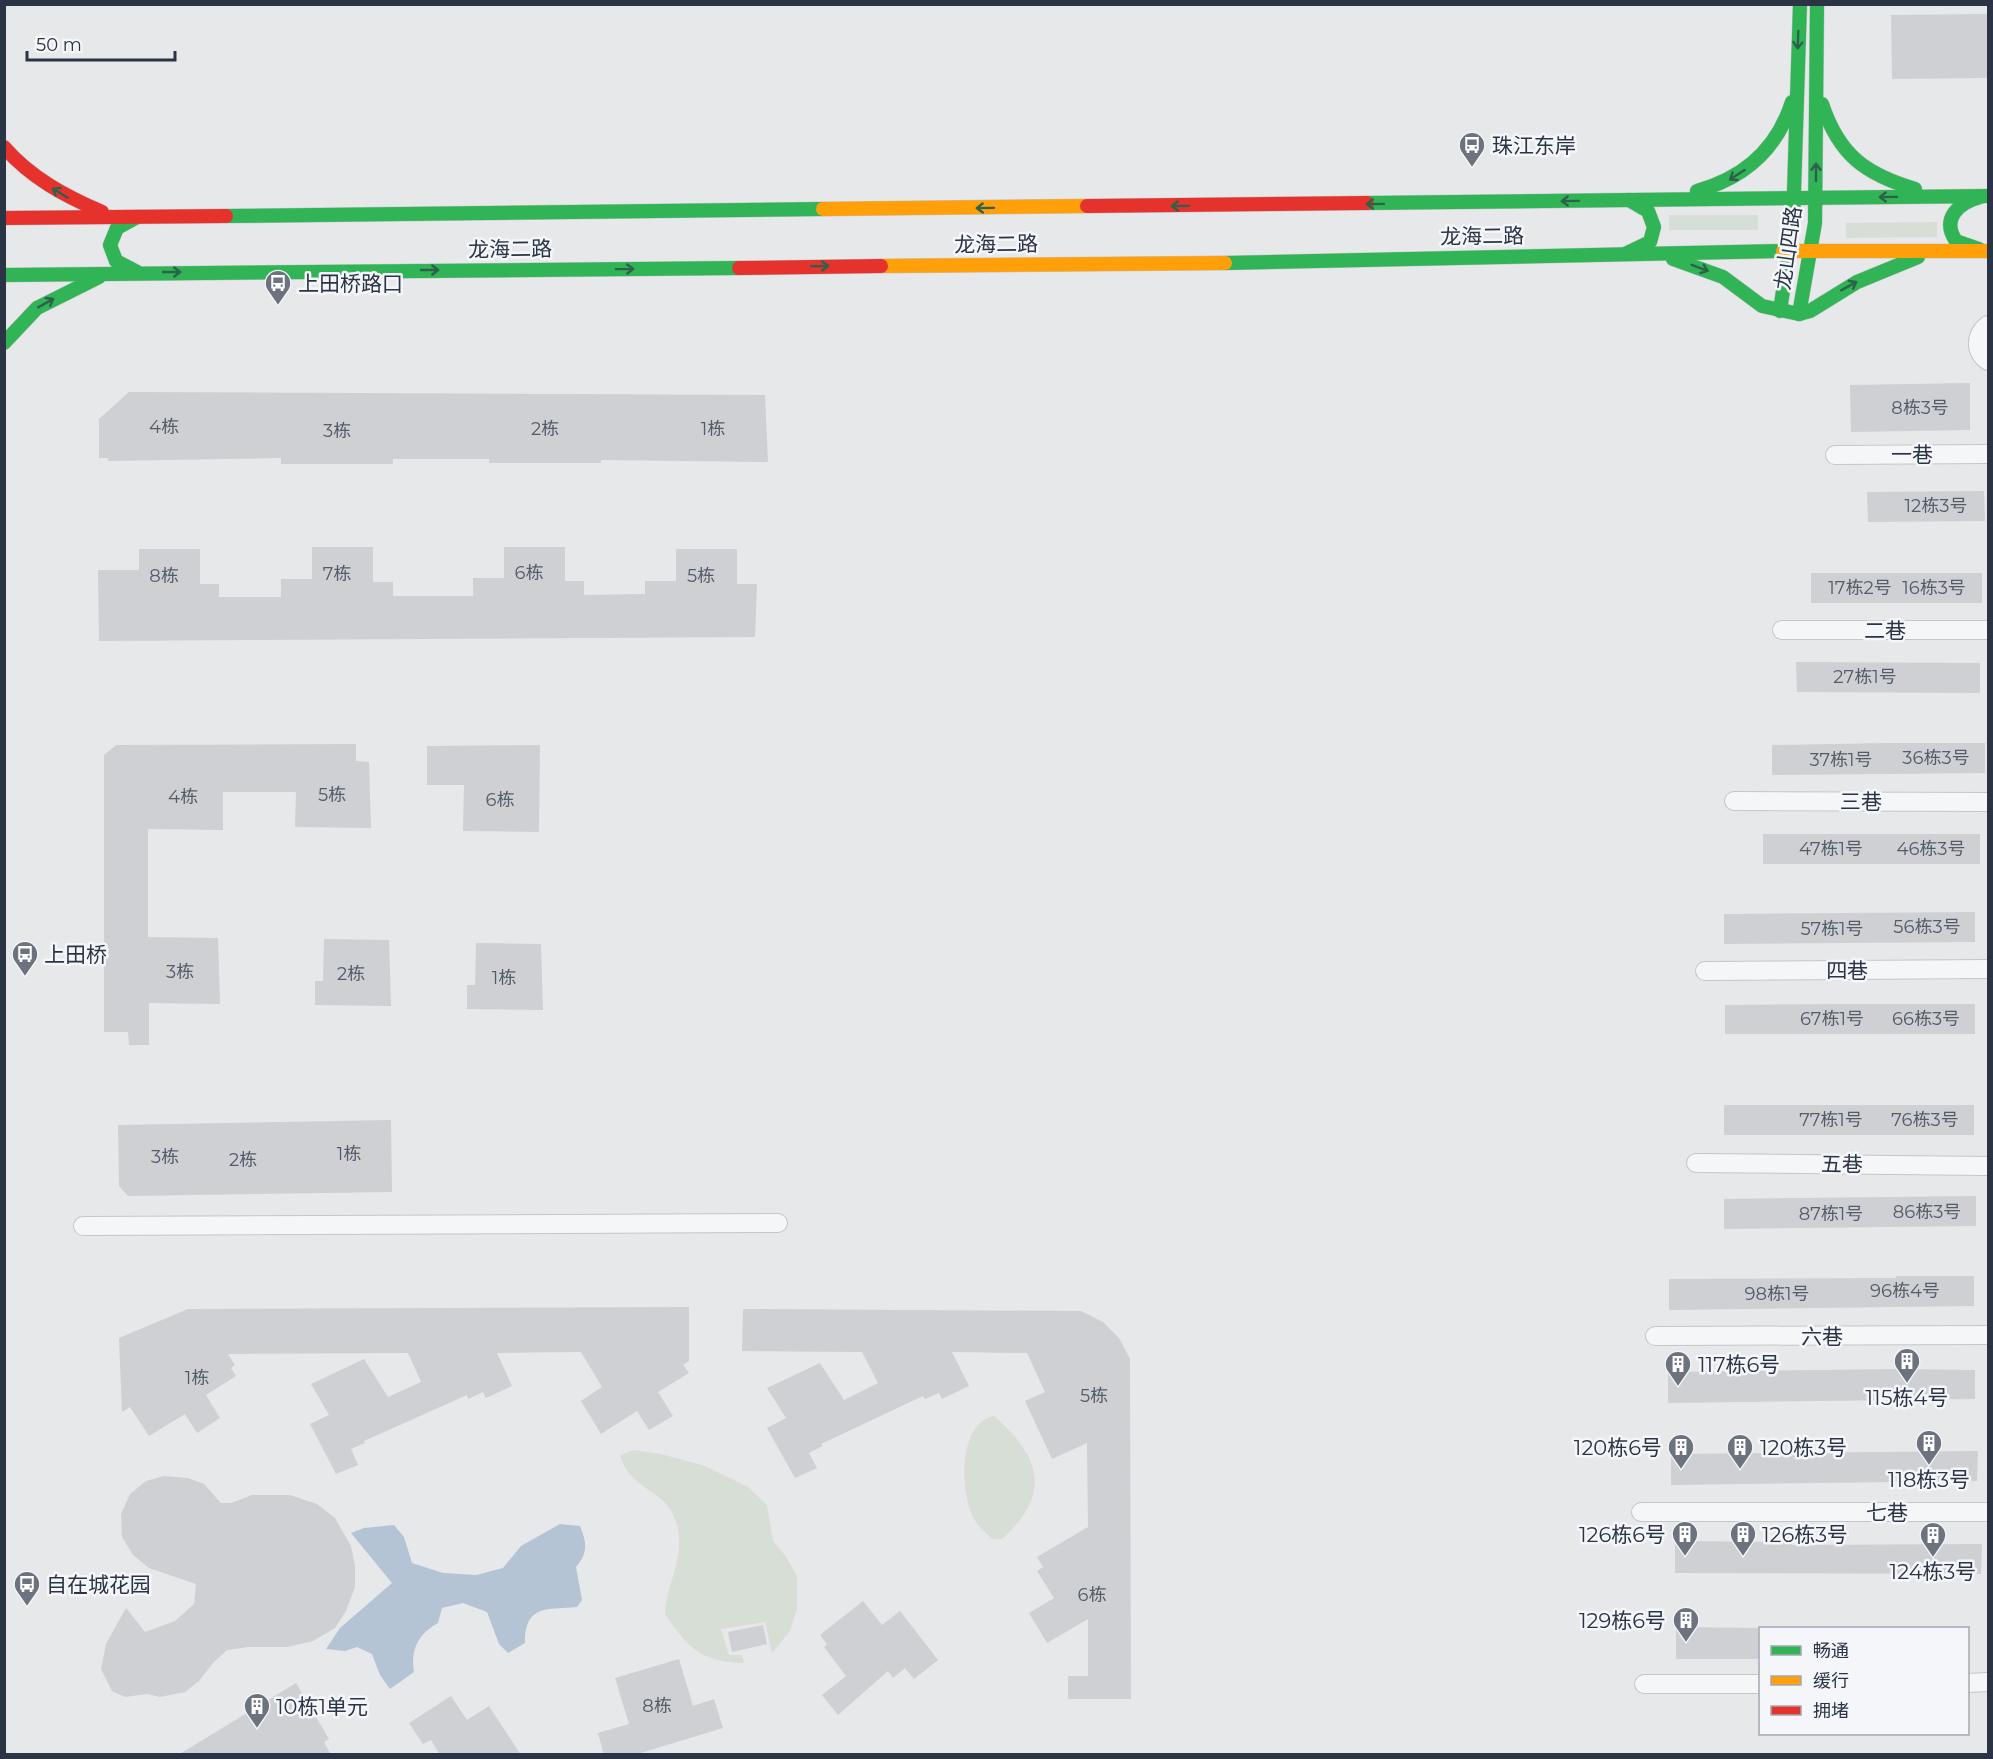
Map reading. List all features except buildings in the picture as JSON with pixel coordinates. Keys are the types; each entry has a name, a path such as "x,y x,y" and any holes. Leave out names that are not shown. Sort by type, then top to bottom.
{"main road":[{"name":"龙山四路","path":"1800,4 1791,251 1780,311 1799,314 1812,251 1816,198 1817,4"},
{"path":"1629,200 1679,195 1708,189 1744,171 1770,146 1780,131 1790,112 1797,75"},
{"path":"1817,75 1827,124 1843,148 1861,167 1886,182 1959,196"},
{"path":"4,147 39,179 75,202 113,217"},
{"path":"1988,196 1959,205 1949,218 1948,225 1956,241 1988,251"},
{"name":"龙海二路","path":"4,218 1988,196"},
{"path":"1622,254 1643,248 1650,242 1655,228 1652,213 1646,207 1629,200"},
{"path":"137,217 117,227 110,242 113,258 119,265 137,272"},
{"name":"龙海二路","path":"4,275 113,272 1262,262 1791,251 1988,251"},
{"path":"1799,314 1810,311 1857,282 1894,266 1941,251"},
{"path":"1622,254 1677,260 1722,277 1762,306 1780,311"},
{"path":"4,343 37,308 87,282 113,272"}],"street":[{"path":"1989,325 1979,334 1977,341 1981,354 1989,361"},
{"name":"一巷","path":"1835,455 1989,454"},
{"name":"二巷","path":"1782,630 1989,630"},
{"name":"三巷","path":"1734,801 1989,802"},
{"name":"四巷","path":"1706,971 1989,969"},
{"name":"五巷","path":"1696,1163 1989,1166"},
{"path":"83,1226 778,1223"},
{"name":"六巷","path":"1655,1336 1989,1335"},
{"name":"七巷","path":"1641,1512 1989,1512"},
{"path":"1969,1683 1989,1682"},
{"path":"1644,1684 1759,1684"}],"shaded area":[{"path":"1669,215 1758,215 1758,230 1669,230"},
{"path":"1937,222 1937,237 1846,238 1846,223"},
{"path":"994,1416 1022,1446 1030,1461 1034,1476 1034,1491 1028,1507 1002,1539 992,1539 976,1522 970,1511 964,1479 968,1446 973,1432 982,1422"},
{"path":"634,1450 661,1454 705,1466 748,1487 767,1505 773,1541 785,1555 797,1576 797,1609 790,1631 772,1653 765,1622 721,1629 729,1655 742,1655 744,1663 729,1662 717,1660 697,1651 681,1636 665,1614 678,1557 679,1537 676,1521 670,1508 633,1478 626,1468 620,1455"}],"water":[{"path":"560,1524 580,1526 584,1538 583,1557 576,1567 582,1600 577,1607 547,1609 534,1615 526,1630 525,1643 508,1653 499,1644 487,1612 463,1603 442,1608 438,1623 425,1632 417,1643 413,1657 414,1672 390,1689 380,1675 372,1654 357,1647 345,1651 326,1649 340,1628 392,1583 351,1533 364,1528 394,1525 404,1537 412,1563 443,1573 476,1575 503,1568 521,1546"}],"traffic: fast":[{"path":"1780,311 1793,223 1800,4"},
{"path":"1799,314 1815,223 1817,4"},
{"path":"1697,191 1730,178 1744,170 1756,159 1777,134 1792,102"},
{"path":"1822,104 1837,137 1856,160 1882,177 1915,189"},
{"path":"1367,203 1988,196"},
{"path":"1979,249 1956,241 1950,226 1951,219 1959,208 1980,197"},
{"path":"1627,253 1650,242 1654,227 1648,211 1629,200"},
{"path":"226,216 823,209"},
{"path":"137,217 117,228 110,245 116,261 137,272"},
{"path":"1225,263 1783,251"},
{"path":"1673,259 1723,277 1762,306 1799,314 1810,311 1857,282 1918,257"},
{"path":"4,275 739,268"},
{"path":"4,343 37,308 99,277"}],"traffic: slow":[{"path":"823,209 1087,206"},
{"path":"1783,251 1988,251"},
{"path":"881,266 1225,263"}],"traffic: jam":[{"path":"4,147 14,158 49,185 102,212"},
{"path":"1087,206 1367,203"},
{"path":"4,218 226,216"},
{"path":"739,268 881,266"}],"place":[{"name":"珠江东岸","path":"1472,168"},
{"name":"上田桥路口","path":"278,306"},
{"name":"上田桥","path":"25,977"},
{"name":"115栋4号","path":"1907,1384"},
{"name":"117栋6号","path":"1678,1387"},
{"name":"118栋3号","path":"1929,1466"},
{"name":"120栋6号","path":"1681,1470"},
{"name":"120栋3号","path":"1740,1470"},
{"name":"126栋6号","path":"1685,1557"},
{"name":"126栋3号","path":"1743,1557"},
{"name":"124栋3号","path":"1933,1558"},
{"name":"自在城花园","path":"27,1607"},
{"name":"129栋6号","path":"1686,1643"},
{"name":"10栋1单元","path":"257,1729"}]}
